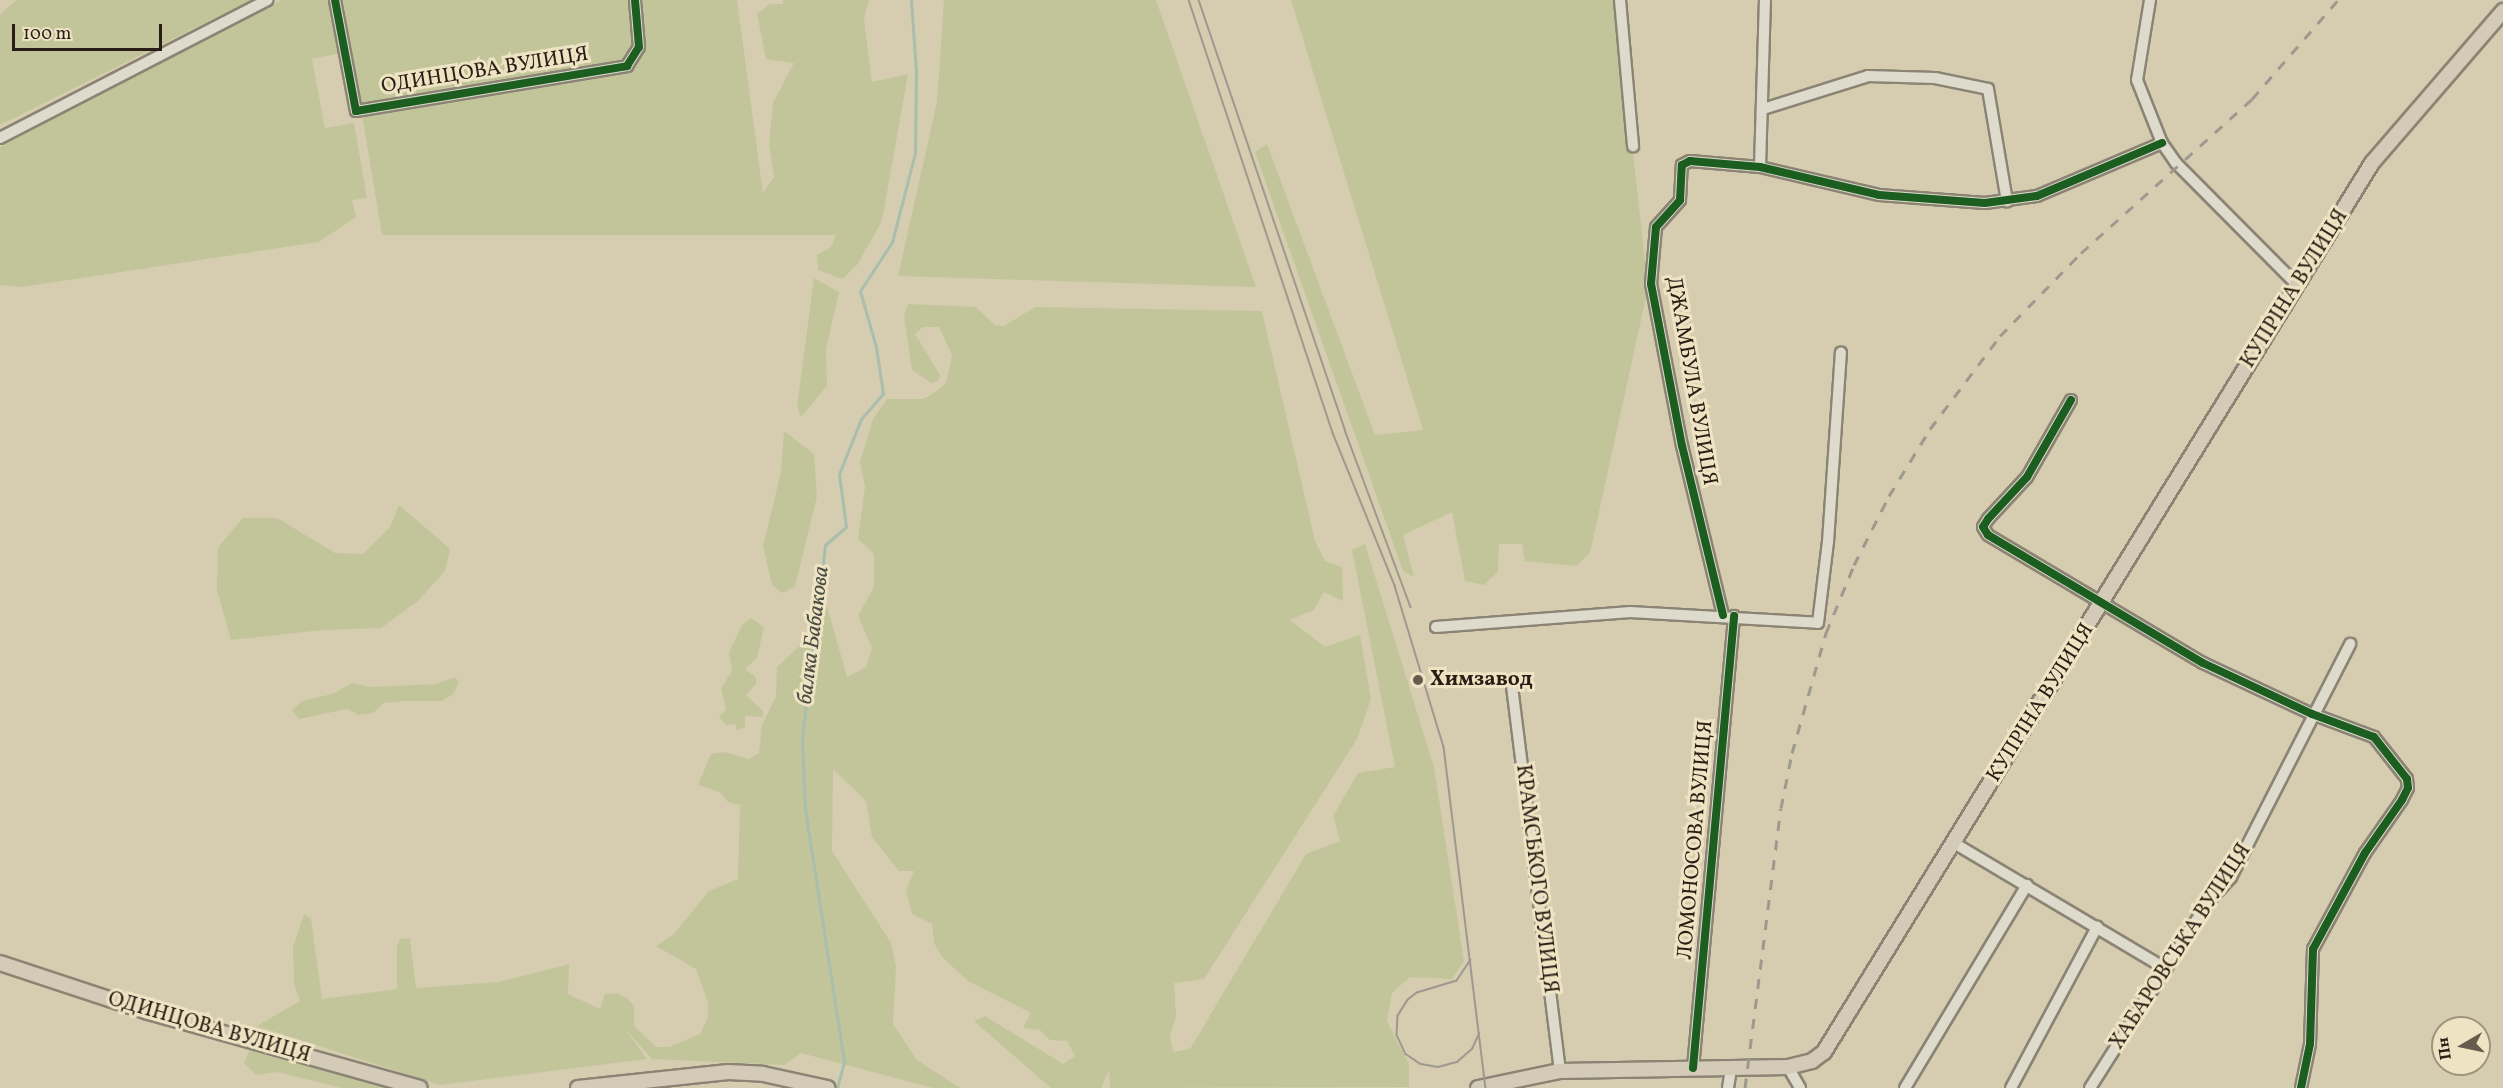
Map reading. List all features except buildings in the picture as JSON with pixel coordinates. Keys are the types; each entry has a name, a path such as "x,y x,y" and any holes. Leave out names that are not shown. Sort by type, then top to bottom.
{"main road":[{"name":"КУПРІНА ВУЛИЦЯ","path":"1478,1088 1560,1071 1788,1067 1812,1060 1831,1044 2372,163 2503,11"},
{"name":"ОДИНЦОВА ВУЛИЦЯ","path":"0,963 148,1012 420,1088"},
{"path":"579,1088 728,1072 763,1074 827,1088"}],"street":[{"path":"0,138 267,0"},
{"name":"ОДИНЦОВА ВУЛИЦЯ","path":"335,0 356,111 627,66 639,47 635,0"},
{"path":"1620,0 1633,146"},
{"path":"1765,0 1760,166 1879,195 2007,201 2037,196 2162,143"},
{"path":"2150,0 2136,80 2162,143 2176,163 2297,285"},
{"path":"1763,109 1868,76 1935,78 1988,89 2007,201"},
{"name":"ДЖАМБУЛА ВУЛИЦЯ","path":"1729,616 1682,446 1651,284 1656,227 1680,200 1682,165 1690,161 1760,166"},
{"path":"1436,627 1630,612 1818,623 1828,542 1841,352"},
{"path":"2071,400 2027,477 1983,527 1988,535 2046,571 2104,601 2203,663 2312,714 2374,737 2406,779 2408,788 2402,800 2365,853 2313,949 2310,1044 2301,1088"},
{"name":"ЛОМОНОСОВА ВУЛИЦЯ","path":"1693,1068 1729,616"},
{"name":"ХАБАРОВСЬКА ВУЛИЦЯ","path":"2090,1088 2208,902 2231,877 2312,714 2350,644"},
{"name":"КРАМСЬКОГО ВУЛИЦЯ","path":"1512,686 1560,1071"},
{"path":"1954,843 2166,969"},
{"path":"1905,1088 2027,885"},
{"path":"2011,1088 2097,927"},
{"path":"1788,1067 1800,1088"},
{"path":"1728,1088 1731,1068"}],"green space":[{"path":"17,0 251,0 0,125 0,14"},
{"path":"282,0 331,0 341,53 312,59 325,128 354,123 367,198 352,200 356,217 319,242 22,287 0,285 0,147"},
{"path":"343,0 737,0 763,193 774,177 769,145 773,103 794,63 766,59 757,14 770,4 783,4 783,0 869,0 864,19 872,82 908,74 882,221 857,265 842,279 818,270 817,255 831,247 836,235 382,235"},
{"path":"944,0 1156,0 1256,287 898,276 937,102"},
{"path":"1291,0 1616,0 1648,288 1590,553 1576,566 1525,561 1522,544 1499,544 1498,572 1484,585 1465,581 1452,512 1403,535 1414,577 1403,571 1255,152 1267,144 1375,435 1423,430"},
{"path":"814,278 839,292 826,349 827,386 801,417 797,407"},
{"path":"908,304 976,307 995,325 1004,326 1035,307 1262,311 1315,541 1325,561 1342,567 1343,601 1324,592 1314,610 1290,620 1325,647 1360,635 1371,699 1357,739 1204,979 1174,983 1176,1016 1170,1036 1173,1052 1190,1049 1306,854 1340,841 1333,816 1358,773 1395,767 1352,550 1365,544 1434,767 1464,961 1452,979 1410,977 1392,993 1387,1021 1409,1064 1409,1087 1110,1088 1109,1070 1101,1088 1051,1088 974,1021 985,1016 1063,1064 1075,1056 1067,1041 1050,1040 1040,1030 1023,1028 1031,1013 968,981 942,957 934,943 932,924 912,914 906,890 914,871 899,871 872,837 866,801 833,769 832,851 891,943 896,967 893,1024 917,1060 960,1088 933,1088 801,1053 784,1065 652,1059 625,1029 647,1059 440,1085 257,1026 300,1001 294,984 293,947 304,914 311,919 322,999 397,989 397,945 400,939 410,938 416,988 498,982 569,964 568,994 600,1009 605,994 618,993 628,999 634,1006 634,1026 656,1047 669,1047 700,1034 708,1018 708,1003 696,969 656,946 673,935 709,891 738,879 740,805 728,802 720,792 698,785 711,754 725,752 749,759 759,753 762,725 776,696 777,667 807,639 814,629 818,602 827,606 847,677 866,667 872,648 858,616 874,587 874,554 858,539 865,487 860,462 873,419 887,399 923,399 937,391 946,383 952,355 939,327 923,327 915,334 940,375 938,381 931,383 912,370 904,316"},
{"path":"784,431 814,454 817,496 795,587 782,593 772,585 763,546 781,472"},
{"path":"399,505 450,549 445,571 419,600 381,628 323,630 231,640 217,590 218,547 243,518 277,518 335,553 363,554 390,527"},
{"path":"751,618 764,627 757,658 745,669 756,677 756,684 746,695 763,711 763,717 745,716 745,727 737,731 735,724 726,725 719,717 726,709 721,688 732,671 729,652 742,625"},
{"path":"455,677 459,682 453,694 442,701 384,703 373,713 359,715 347,709 299,719 292,710 302,701 332,694 352,683 370,687 436,684"},
{"path":"250,1049 270,1050 396,1088 342,1088 277,1072 256,1075 244,1063"}],"waterway":[{"name":"балка Бабакова","path":"837,1088 844,1061 805,809 802,738 825,545 846,527 839,474 861,419 883,394 876,347 860,291 892,242 915,153 916,72 911,0"}],"tram line":[{"path":"1189,0 1333,433 1395,586 1444,747 1486,1088"},
{"path":"1199,0 1345,430 1411,607"},
{"path":"1471,960 1457,981 1417,993 1408,1000 1398,1016 1397,1035 1406,1054 1421,1064 1438,1067 1457,1062 1472,1049 1479,1034"}],"railway":[{"path":"1745,1088 1781,808 1792,753 1826,633 1854,565 1889,496 1930,429 2000,336 2081,253 2252,99 2338,0"}],"cycle path":[{"path":"335,0 356,111 627,66 639,47 635,0"},
{"path":"1723,615 1682,446 1651,284 1656,227 1680,200 1682,165 1690,161 1760,167 1879,195 1985,203 2037,196 2162,143"},
{"path":"2071,400 2027,477 1983,527 1988,535 2203,663 2312,714 2374,737 2407,779 2408,788 2402,800 2365,853 2313,949 2310,1044 2301,1088"},
{"path":"1693,1068 1734,616"}],"place":[{"name":"Химзавод","path":"1418,680"}]}
